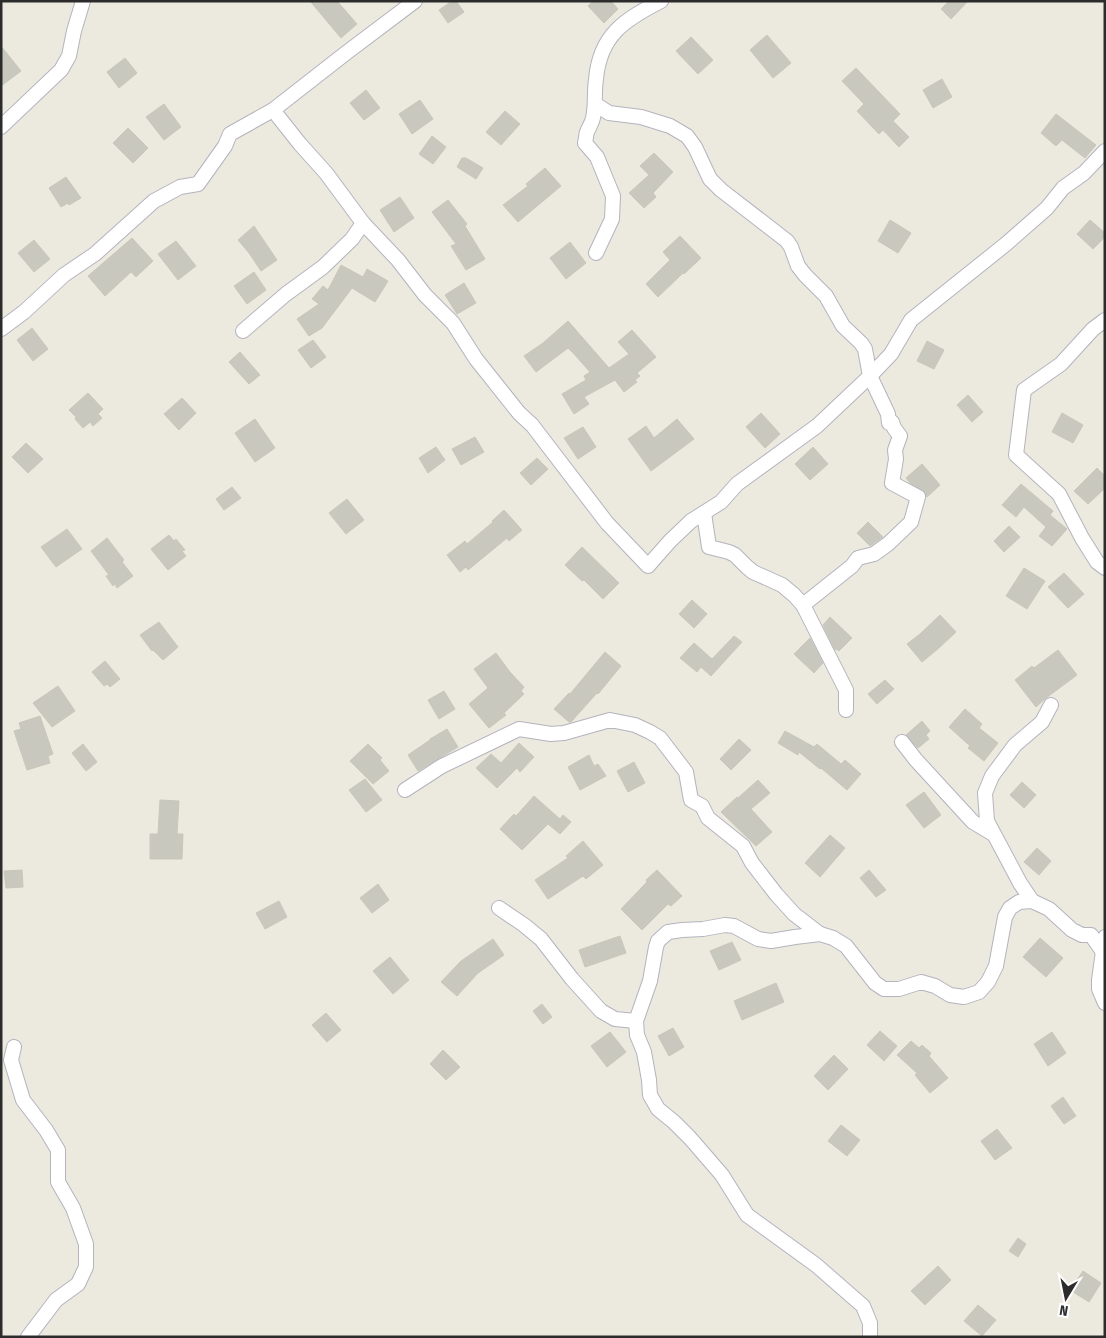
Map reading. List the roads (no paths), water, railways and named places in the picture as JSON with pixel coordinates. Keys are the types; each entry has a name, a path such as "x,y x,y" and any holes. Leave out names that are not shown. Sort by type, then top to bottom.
{"street":[{"path":"1,127 61,70 69,56 83,1"},
{"path":"1,329 24,312 64,275 94,254 154,201 180,187 198,184 225,146 230,134 273,110 415,1"},
{"path":"596,253 612,219 613,196 597,156 585,143 587,131 593,120 598,63 603,47 618,28 639,12 661,1"},
{"path":"595,104 609,113 641,117 670,126 687,136 695,147 710,179 721,190 787,241 798,266 826,296 843,326 862,343 865,349 870,376 888,414 889,423 892,422 900,436 895,450 896,459 892,483 918,497 911,522 888,544 874,554 858,558 852,566 803,605"},
{"path":"273,110 326,173 363,223 398,260 425,295 453,323 476,359 532,425 607,523 648,566 691,521 721,502 737,484 817,426 891,354 911,320 1006,244 1047,208 1063,188 1084,173 1105,151"},
{"path":"242,331 286,294 323,267 352,239 363,223"},
{"path":"1105,320 1093,329 1061,364 1024,390 1016,455 1058,494 1097,562 1105,568"},
{"path":"704,513 709,547 735,555 753,572 782,585 803,605 846,690 846,710"},
{"path":"1032,901 1020,883 987,821 985,793 992,776 1015,745 1042,722 1050,705"},
{"path":"405,790 442,766 519,729 551,734 564,733 610,720 635,726 660,738 686,772 691,800 702,806 708,818 743,846 752,863 794,914 820,934 833,938 846,946 875,983 884,989 899,989 921,982 935,986 950,995 964,997 979,992 988,982 996,966 1006,917 1010,908 1020,902 1032,901 1049,909 1072,930 1082,935 1091,935 1103,952"},
{"path":"902,742 972,822 993,834"},
{"path":"500,908 524,924 541,939 572,979 601,1011 615,1019 636,1021"},
{"path":"794,914 795,936"},
{"path":"820,934 795,936 771,941 758,938 734,926 725,925 703,930 668,932 658,941 656,947 650,981 636,1021 637,1035 644,1052 650,1095 658,1109 690,1138 722,1175 747,1215 816,1265 863,1306 870,1323 870,1337"},
{"path":"1105,937 1099,980 1099,989 1105,1004"},
{"path":"14,1047 11,1060 24,1100 58,1150 58,1182 73,1208 86,1244 86,1267 78,1284 56,1300 28,1337"}]}
